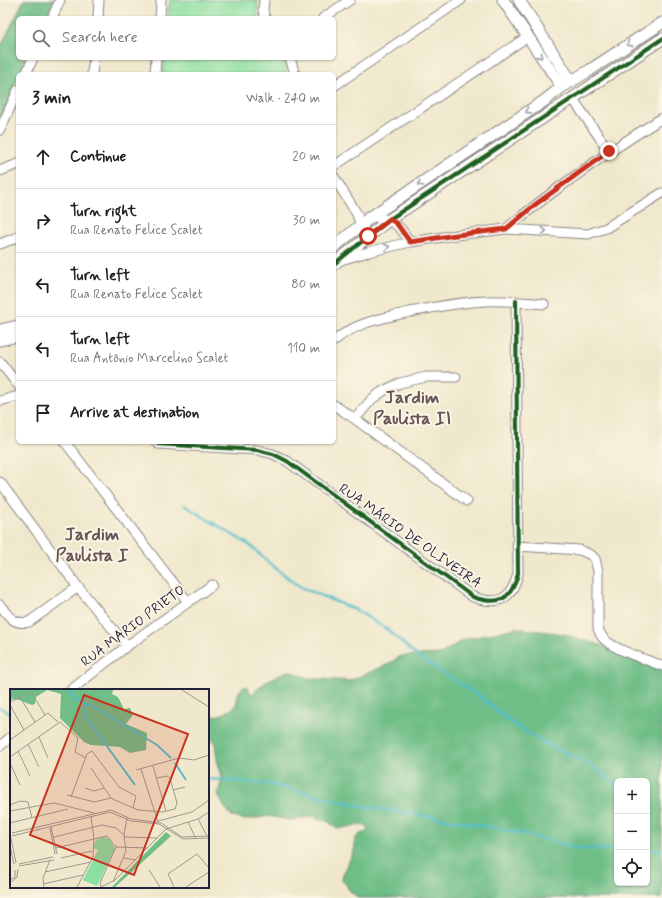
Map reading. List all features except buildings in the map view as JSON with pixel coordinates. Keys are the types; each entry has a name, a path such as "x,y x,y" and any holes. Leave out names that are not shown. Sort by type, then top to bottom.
{"street":[{"path":"53,16 60,0"},
{"path":"98,16 99,0"},
{"path":"160,16 162,0"},
{"path":"264,0 263,10 264,16"},
{"path":"326,16 350,0"},
{"path":"336,85 461,0"},
{"path":"503,0 562,87"},
{"path":"519,0 572,81"},
{"path":"336,245 359,219 372,216 544,101 562,87 662,22"},
{"path":"336,165 527,37"},
{"path":"336,262 390,219 662,39"},
{"path":"27,72 32,60"},
{"path":"90,72 94,60"},
{"path":"155,72 156,60"},
{"path":"291,60 294,72"},
{"path":"590,70 597,82"},
{"path":"0,130 16,94"},
{"path":"573,99 609,151"},
{"path":"544,101 552,112"},
{"path":"506,229 536,204 609,151 662,118"},
{"path":"0,170 16,165"},
{"path":"336,180 368,236"},
{"path":"336,262 368,252 410,242 506,229 588,234 598,232 662,193"},
{"path":"372,216 390,219 397,224 410,242"},
{"path":"0,244 16,238"},
{"path":"336,337 377,319 439,306 486,301 516,301 544,304"},
{"name":"RUA MÁRIO DE OLIVEIRA","path":"158,444 257,450 273,454 287,461 474,597 487,601 500,600 510,595 515,586 518,574 516,301"},
{"path":"0,330 16,326"},
{"path":"0,340 16,336"},
{"path":"0,362 16,383"},
{"path":"355,419 372,399 383,391 400,383 426,377 456,377"},
{"path":"0,401 16,397"},
{"path":"336,406 467,501"},
{"path":"67,444 188,602"},
{"path":"0,482 78,587 127,646"},
{"path":"518,546 580,550 586,551 591,555 595,559 598,571 598,629 600,635 615,647 662,666"},
{"name":"RUA MARIO PRIETO","path":"72,689 127,646 212,585"},
{"path":"0,606 10,618 16,622 29,622 78,587"},
{"path":"0,746 10,738"}],"green space":[{"path":"24,0 54,0 47,16 16,16"},
{"path":"170,0 258,0 257,16 168,16"},
{"path":"16,16 16,60 27,60 21,72 16,72 16,83 0,119 0,48"},
{"path":"164,60 269,60 285,62 286,72 163,72"},
{"path":"516,628 564,634 634,656 662,667 662,898 358,898 341,880 355,848 355,839 360,834 367,832 368,826 362,824 337,829 329,822 312,816 290,820 269,816 246,820 233,817 225,808 218,795 222,776 217,760 215,743 209,735 209,718 224,713 234,707 238,693 243,687 248,687 250,693 252,694 267,681 285,672 290,671 308,678 349,681 387,665 401,656 440,654 463,640"}],"waterway":[{"path":"184,505 251,546 269,563 300,587 356,610 388,630 416,655 482,698 509,721 539,740 589,764 614,784"},
{"path":"0,708 10,713"},
{"path":"209,779 269,784 362,806 452,820 521,833 581,849 614,849"},
{"path":"650,850 662,850"}],"cycle path":[{"path":"336,262 390,219 662,39"},
{"path":"158,444 257,450 273,454 287,461 473,597 490,601 503,599 512,590 518,574 516,301"}],"district":[{"name":"Jardim Paulista II","path":"412,408"},
{"name":"Jardim Paulista I","path":"92,545"}],"route":[{"path":"368,236 390,219 397,224 410,242 506,229 536,204 609,151"}]}
